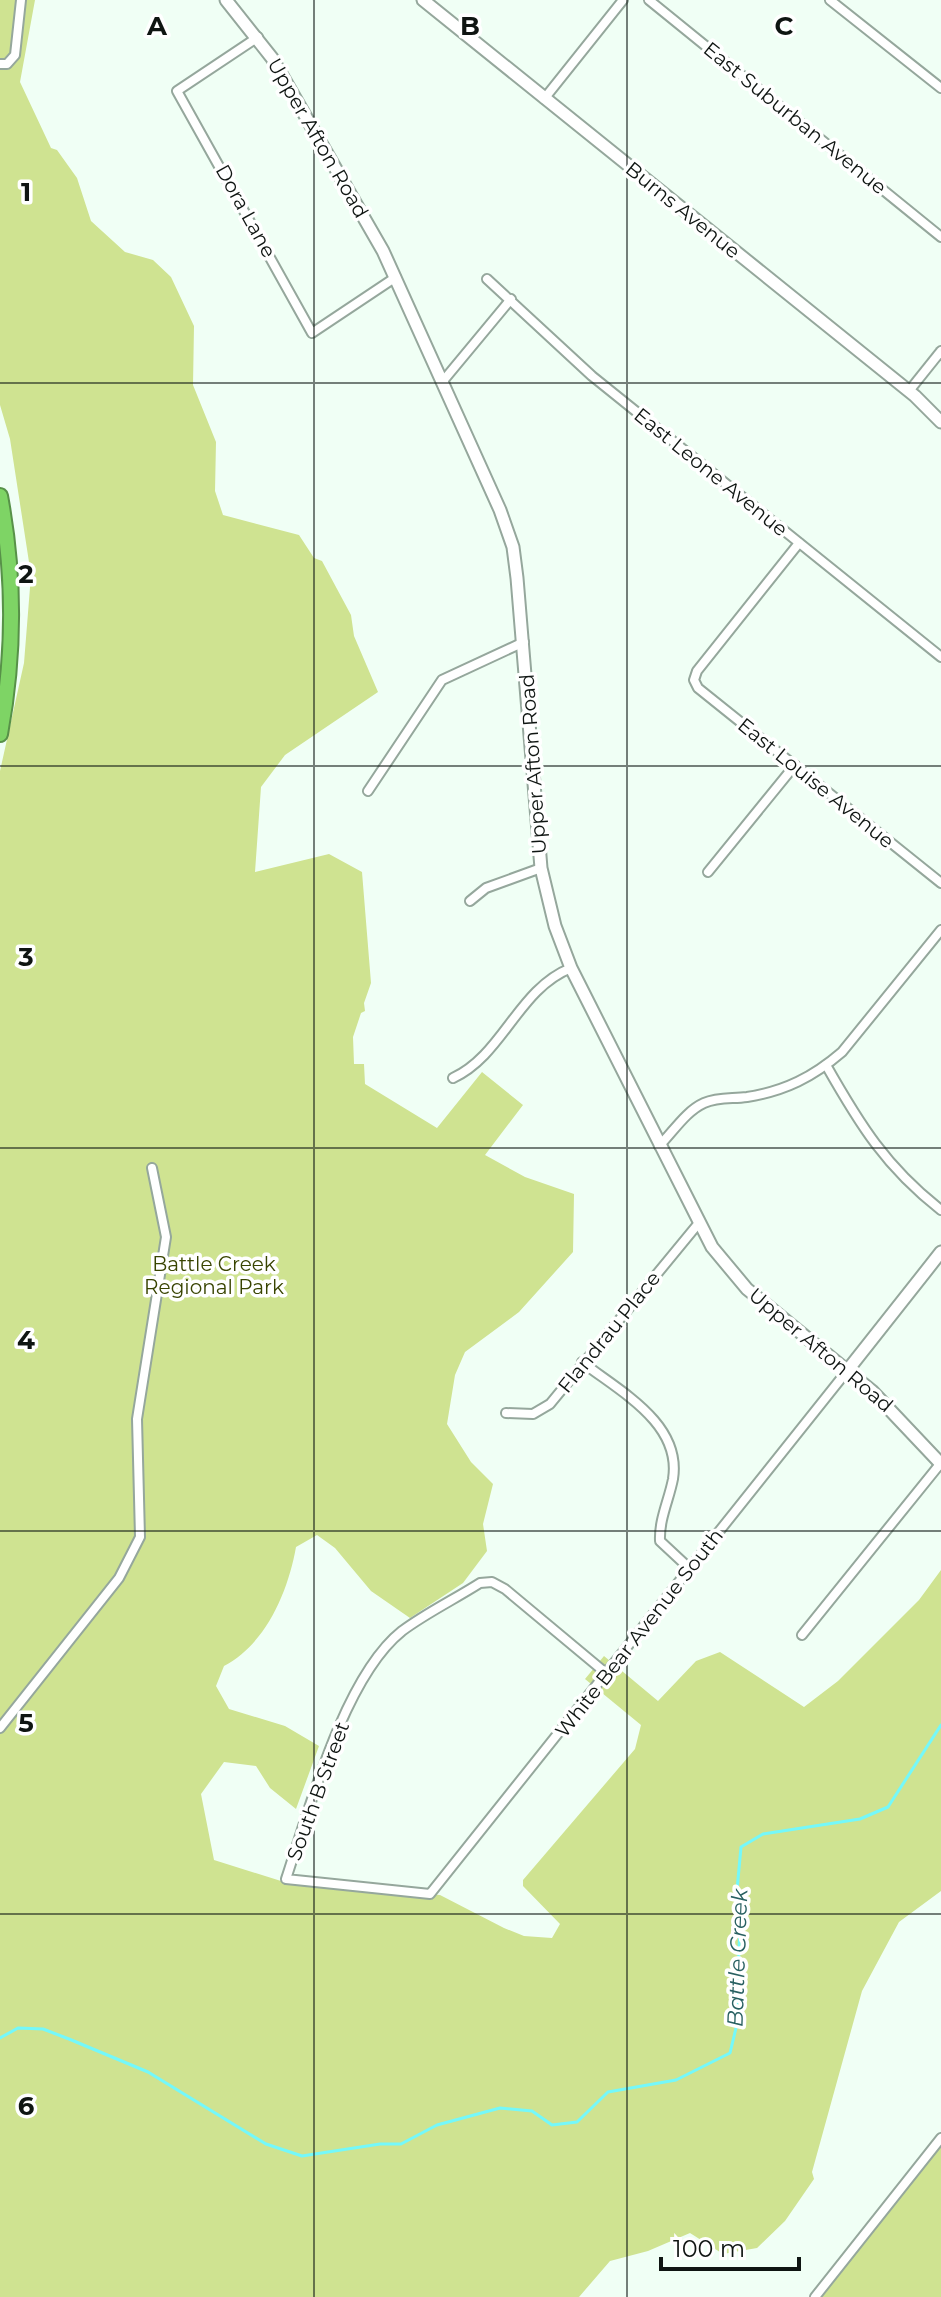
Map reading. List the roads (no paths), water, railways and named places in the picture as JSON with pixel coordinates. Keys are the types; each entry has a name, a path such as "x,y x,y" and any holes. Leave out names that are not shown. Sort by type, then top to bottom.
{"highway":[{"path":"0,496 8,542 12,643 0,734"}],"street":[{"path":"0,64 7,64 15,55 21,0"},
{"name":"Upper Afton Road","path":"226,0 258,37 329,153 396,277 488,480 513,547 524,642 541,868 555,926 571,968 698,1224 747,1289 893,1410 941,1464"},
{"name":"Burns Avenue","path":"423,0 909,391 941,422"},
{"path":"544,99 623,0"},
{"name":"East Suburban Avenue","path":"649,0 941,237"},
{"path":"830,0 941,88"},
{"name":"Dora Lane","path":"258,37 177,91 312,333 396,277"},
{"name":"East Leone Avenue","path":"487,279 592,376 941,657"},
{"path":"443,381 511,299"},
{"path":"909,391 941,351"},
{"name":"East Louise Avenue","path":"799,543 697,671 694,680 698,688 941,883"},
{"path":"368,791 442,680 524,642"},
{"path":"708,872 795,765"},
{"path":"470,901 486,888 541,868"},
{"path":"659,1147 686,1116 705,1102 769,1093 810,1077 826,1065 842,1052 941,930"},
{"path":"453,1078 478,1061 539,986 571,968"},
{"path":"826,1065 853,1114 884,1159 941,1210"},
{"path":"0,1728 119,1578 140,1537 137,1419 166,1237 152,1168"},
{"name":"Flandrau Place","path":"506,1413 523,1416 542,1410 698,1224"},
{"path":"847,1371 941,1252"},
{"path":"582,1362 650,1415 665,1433 673,1455 673,1476 660,1526 660,1541 689,1568"},
{"name":"White Bear Avenue South","path":"430,1894 847,1371"},
{"path":"802,1635 941,1464"},
{"name":"South B Street","path":"430,1894 286,1879 330,1746 374,1663 402,1631 480,1583 492,1582 505,1589 607,1674"},
{"path":"815,2297 941,2138"}],"waterway":[{"name":"Battle Creek","path":"0,2038 18,2028 43,2029 69,2039 148,2072 266,2144 302,2156 380,2144 401,2144 437,2125 500,2108 532,2111 552,2125 577,2122 608,2092 676,2080 730,2053 736,2028 740,1924 737,1890 741,1847 763,1834 860,1819 888,1807 941,1725"}],"park label":[{"name":"Battle Creek Regional Park","path":"214,1276"}]}
